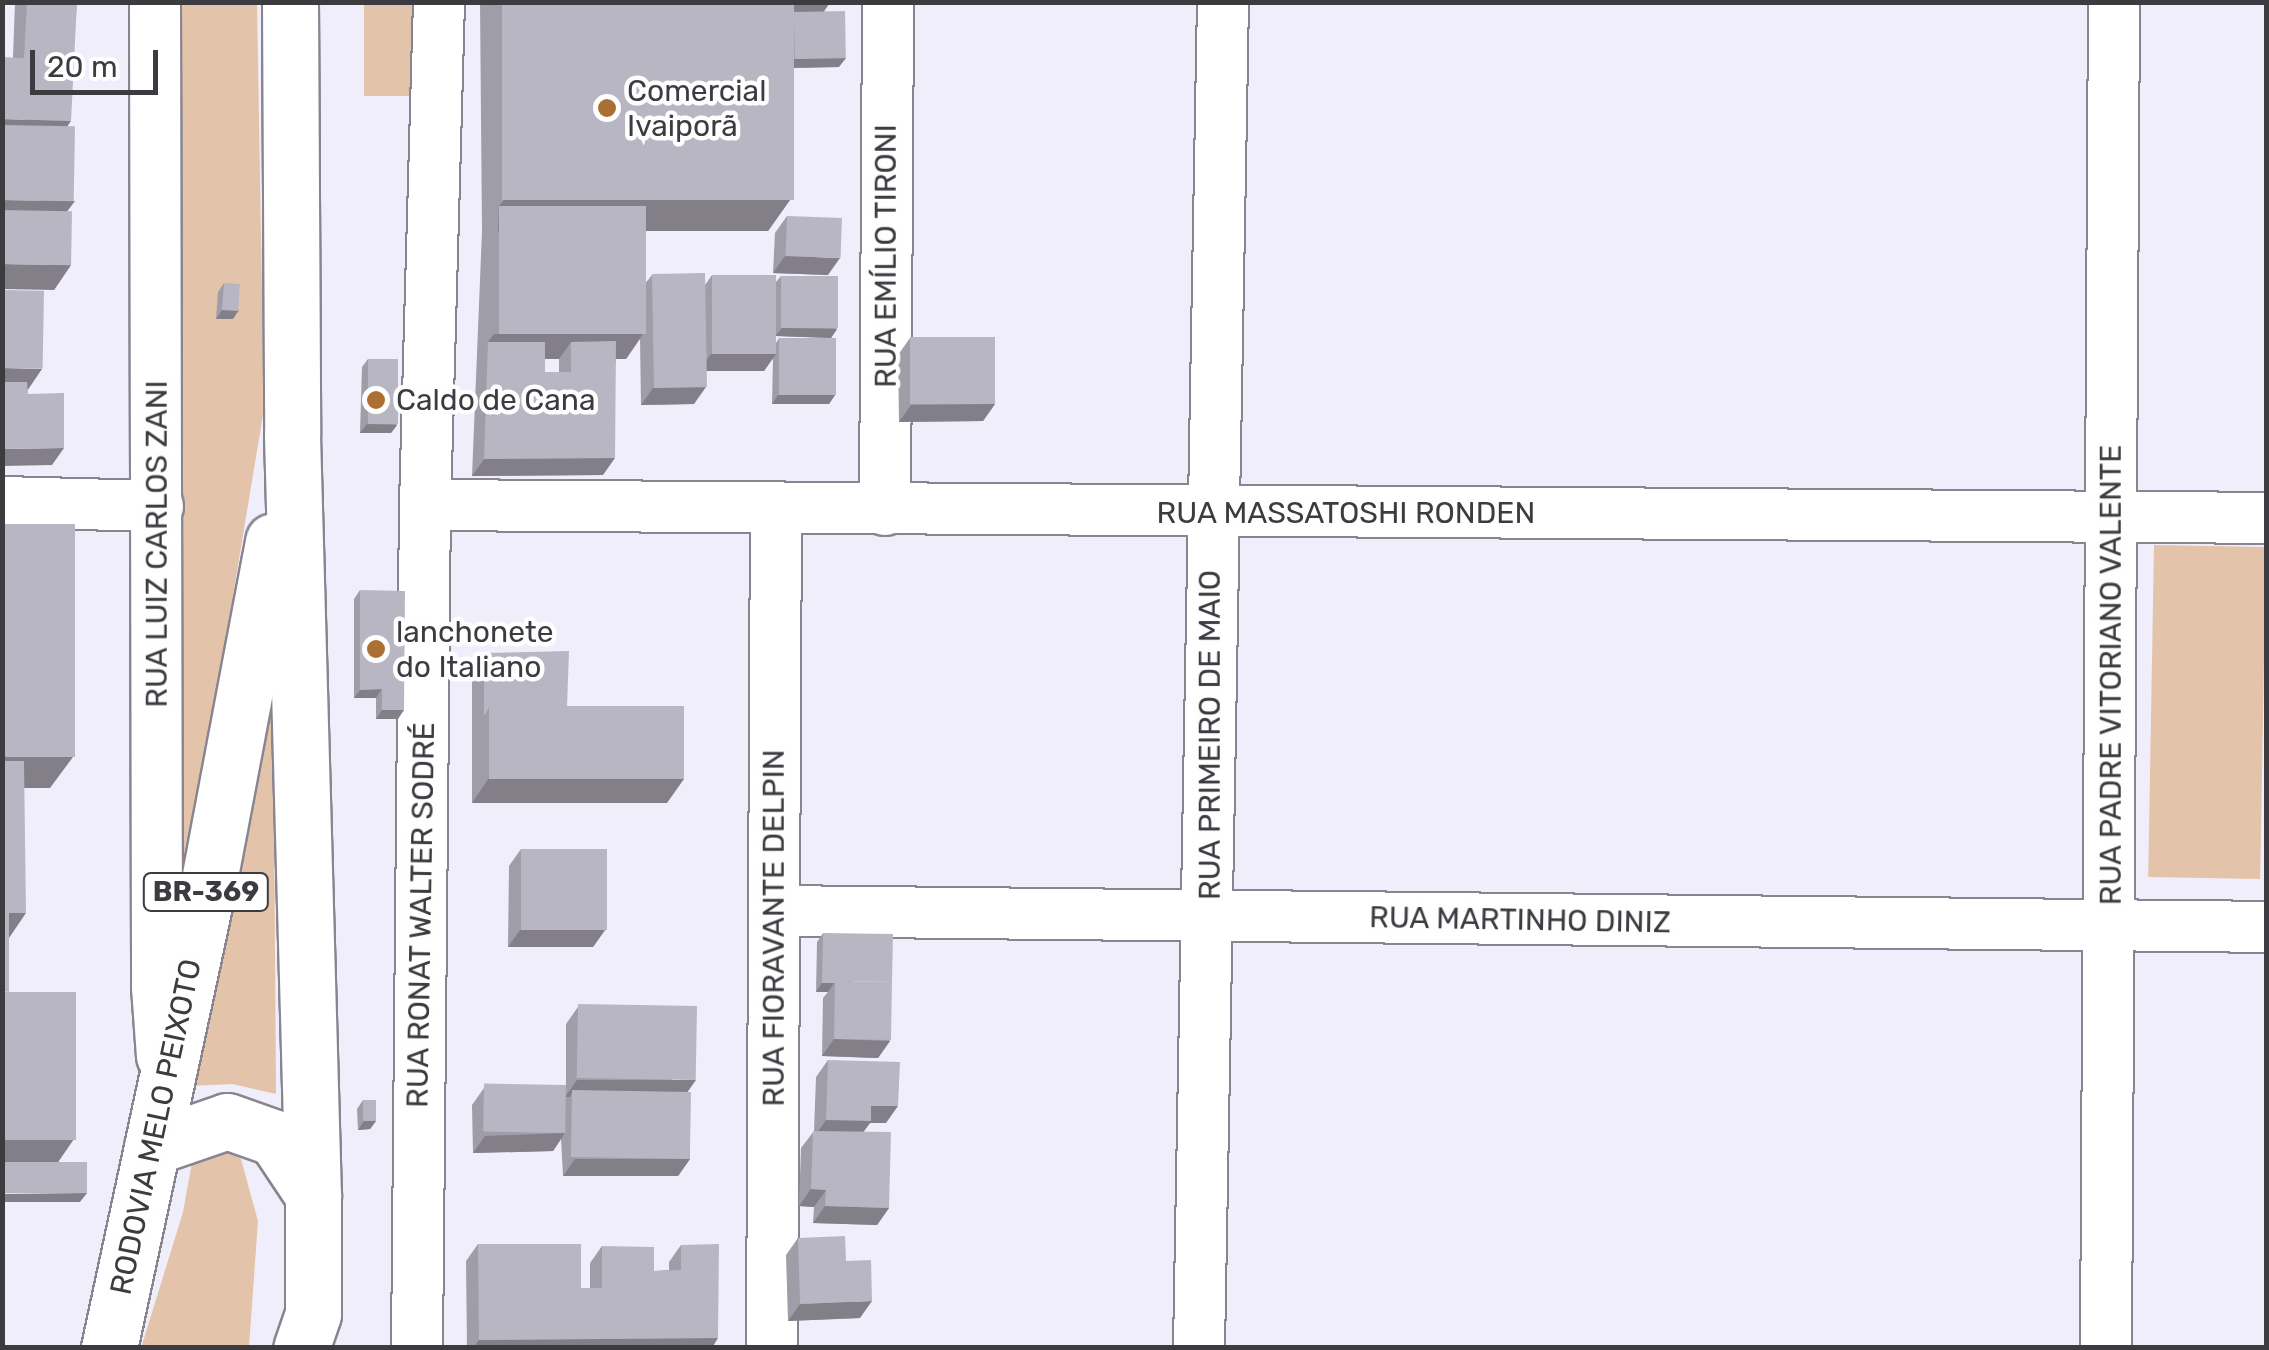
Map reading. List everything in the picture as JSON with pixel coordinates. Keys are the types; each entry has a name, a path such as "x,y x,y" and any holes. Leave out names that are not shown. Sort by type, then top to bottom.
{"main road":[{"name":"RODOVIA MELO PEIXOTO","path":"290,2 292,435 313,1195 307,1331"},
{"name":"RODOVIA MELO PEIXOTO","path":"109,1348 165,1086 292,435"},
{"path":"152,1147 226,1122 275,1138 313,1195"}],"street":[{"name":"RUA LUIZ CARLOS ZANI","path":"155,2 157,986 165,1086"},
{"name":"RUA RONAT WALTER SODRÉ","path":"417,1348 425,505 439,2"},
{"name":"RUA EMÍLIO TIRONI","path":"885,510 888,2"},
{"name":"RUA PRIMEIRO DE MAIO","path":"1199,1348 1210,916 1212,512 1223,2"},
{"name":"RUA PADRE VITORIANO VALENTE","path":"2106,1348 2114,2"},
{"path":"2,502 158,506"},
{"name":"RUA MASSATOSHI RONDEN","path":"425,505 2266,518"},
{"name":"RUA FIORAVANTE DELPIN","path":"772,1348 776,508"},
{"name":"RUA MARTINHO DINIZ","path":"774,911 2266,928"}],"shaded area":[{"path":"181,3 257,3 264,409 182,902"},
{"path":"364,3 412,3 412,96 364,96"},
{"path":"2154,545 2266,547 2260,879 2148,877"},
{"path":"273,650 276,1094 232,1084 190,1086"},
{"path":"219,1146 241,1159 258,1221 249,1347 141,1348 183,1212 194,1151"}],"building":[{"path":"27,2 77,2 71,121 2,119 2,57 24,58"},
{"path":"502,2 794,2 794,200 502,200"},
{"path":"845,11 846,58 795,59 794,12"},
{"path":"2,125 75,126 74,201 2,200"},
{"path":"499,206 646,206 646,334 499,334"},
{"path":"2,210 72,211 71,265 2,264"},
{"path":"787,216 842,218 841,258 786,256"},
{"path":"705,273 707,387 654,388 652,274"},
{"path":"712,275 776,275 776,354 712,354"},
{"path":"781,276 838,276 838,328 781,328"},
{"path":"224,283 240,284 238,311 222,310"},
{"path":"2,290 44,291 43,369 2,368"},
{"path":"910,337 995,337 995,404 910,404"},
{"path":"779,338 836,338 836,395 779,395"},
{"path":"616,341 615,458 484,459 488,342 545,342 545,372 571,372 571,342"},
{"name":"Caldo de Cana","path":"368,359 398,359 398,424 368,424"},
{"path":"2,382 27,382 28,394 64,393 64,448 2,449"},
{"path":"2,524 75,524 75,757 2,757"},
{"name":"lanchonete do Italiano","path":"360,590 405,591 404,710 382,710 382,689 360,690"},
{"path":"569,651 567,707 489,708 484,716 484,653"},
{"path":"489,706 684,706 684,779 489,779"},
{"path":"2,761 24,761 26,913 9,913 9,992 2,991"},
{"path":"521,849 607,849 607,930 521,930"},
{"path":"823,933 893,934 892,982 822,983"},
{"path":"835,981 892,982 891,1040 834,1039"},
{"path":"2,992 76,992 76,1140 2,1140"},
{"path":"578,1004 697,1006 696,1080 577,1078"},
{"path":"828,1060 900,1062 898,1106 871,1106 871,1121 826,1120"},
{"path":"484,1084 566,1085 565,1133 483,1132"},
{"path":"572,1090 691,1092 690,1159 571,1157"},
{"path":"363,1100 376,1100 376,1121 363,1121"},
{"path":"813,1131 891,1132 889,1208 825,1206 826,1190 811,1189"},
{"path":"2,1162 87,1162 87,1193 2,1193"},
{"path":"845,1236 846,1261 871,1260 872,1301 800,1304 798,1238"},
{"path":"478,1244 581,1244 581,1288 602,1288 602,1246 654,1247 654,1271 681,1270 681,1245 719,1244 718,1338 479,1340"}],"place":[{"name":"Comercial Ivaiporã","path":"607,108"},
{"name":"Caldo de Cana","path":"376,400"},
{"name":"lanchonete do Italiano","path":"376,649"}]}
